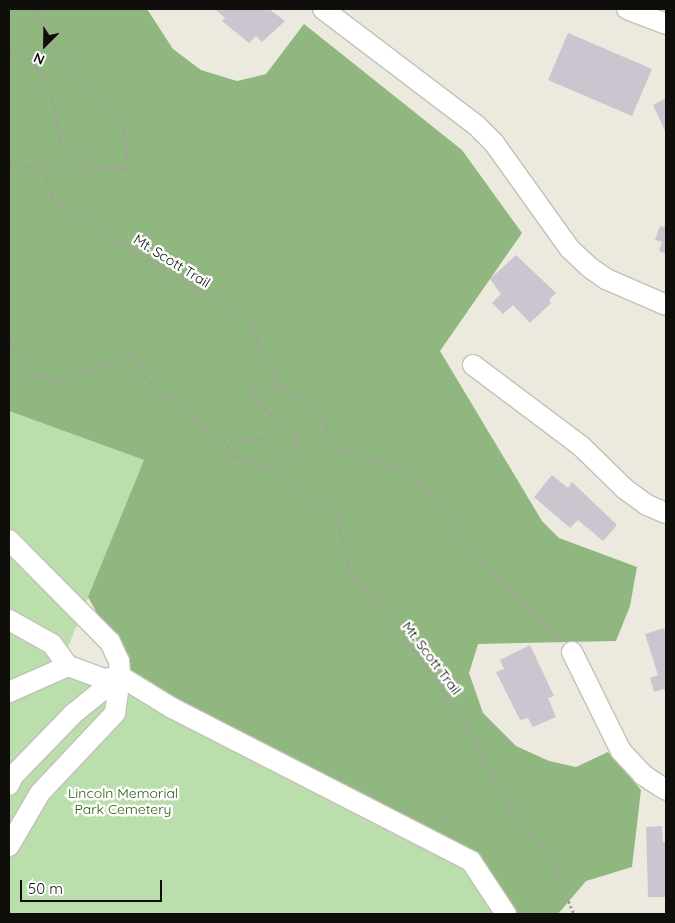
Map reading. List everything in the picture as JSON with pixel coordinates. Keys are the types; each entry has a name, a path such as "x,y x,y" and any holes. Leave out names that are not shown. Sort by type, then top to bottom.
{"street":[{"path":"323,9 476,125 494,143 570,249 589,267 606,280 666,305"},
{"path":"627,9 666,24"},
{"path":"473,365 581,446 625,489 647,505 666,513"},
{"path":"9,540 110,642 119,661 120,676 115,713 40,793 9,846"},
{"path":"9,620 52,644 68,666 104,679 120,676 172,708 471,861 506,914"},
{"path":"572,652 621,751 643,775 666,790"},
{"path":"9,692 68,666"},
{"path":"9,784 13,776 74,714 120,676"}],"path":[{"path":"9,165 128,169 124,126 53,44 35,9"},
{"path":"9,54 27,58 42,74 53,100 60,140 100,168"},
{"name":"Mt. Scott Trail","path":"44,167 53,201 250,322 278,387"},
{"name":"Mt. Scott Trail","path":"9,341 27,372 64,381 99,364 132,354 146,378 197,422 215,446 236,458 268,467 337,516 349,570 413,649 464,721 512,808 553,864 574,914"},
{"path":"236,458 224,441 262,438 288,455 300,434 265,410 251,391 278,387 320,411 334,448 415,475 498,580 528,605 572,652"}],"green space":[{"path":"9,9 147,9 173,49 201,70 237,81 266,74 304,24 462,150 522,233 440,351 542,521 559,538 637,567 630,606 616,641 478,644 469,673 483,713 516,746 549,761 576,767 608,752 641,790 632,867 586,881 558,914 505,914 484,875 131,675 88,597 144,460 9,411"},
{"name":"Lincoln Memorial Park Cemetery","path":"9,411 144,460 66,652 484,875 505,914 9,914"}],"building":[{"path":"215,9 269,9 285,21 262,42 256,36 249,43 222,21 225,18"},
{"path":"568,33 652,69 632,116 548,80"},
{"path":"666,98 666,133 653,105"},
{"path":"666,221 666,254 659,251 662,242 655,240 660,226 664,227"},
{"path":"516,255 556,293 549,300 551,303 530,323 513,305 503,314 492,303 501,294 490,279"},
{"path":"552,475 568,488 572,482 617,525 603,541 578,520 570,528 534,497"},
{"path":"664,628 666,636 666,695 664,689 654,692 650,678 658,675 645,634"},
{"path":"530,645 554,696 548,698 556,717 533,727 528,718 520,720 496,672 504,669 500,660"},
{"path":"662,826 663,842 666,842 666,897 648,897 646,827"}]}
